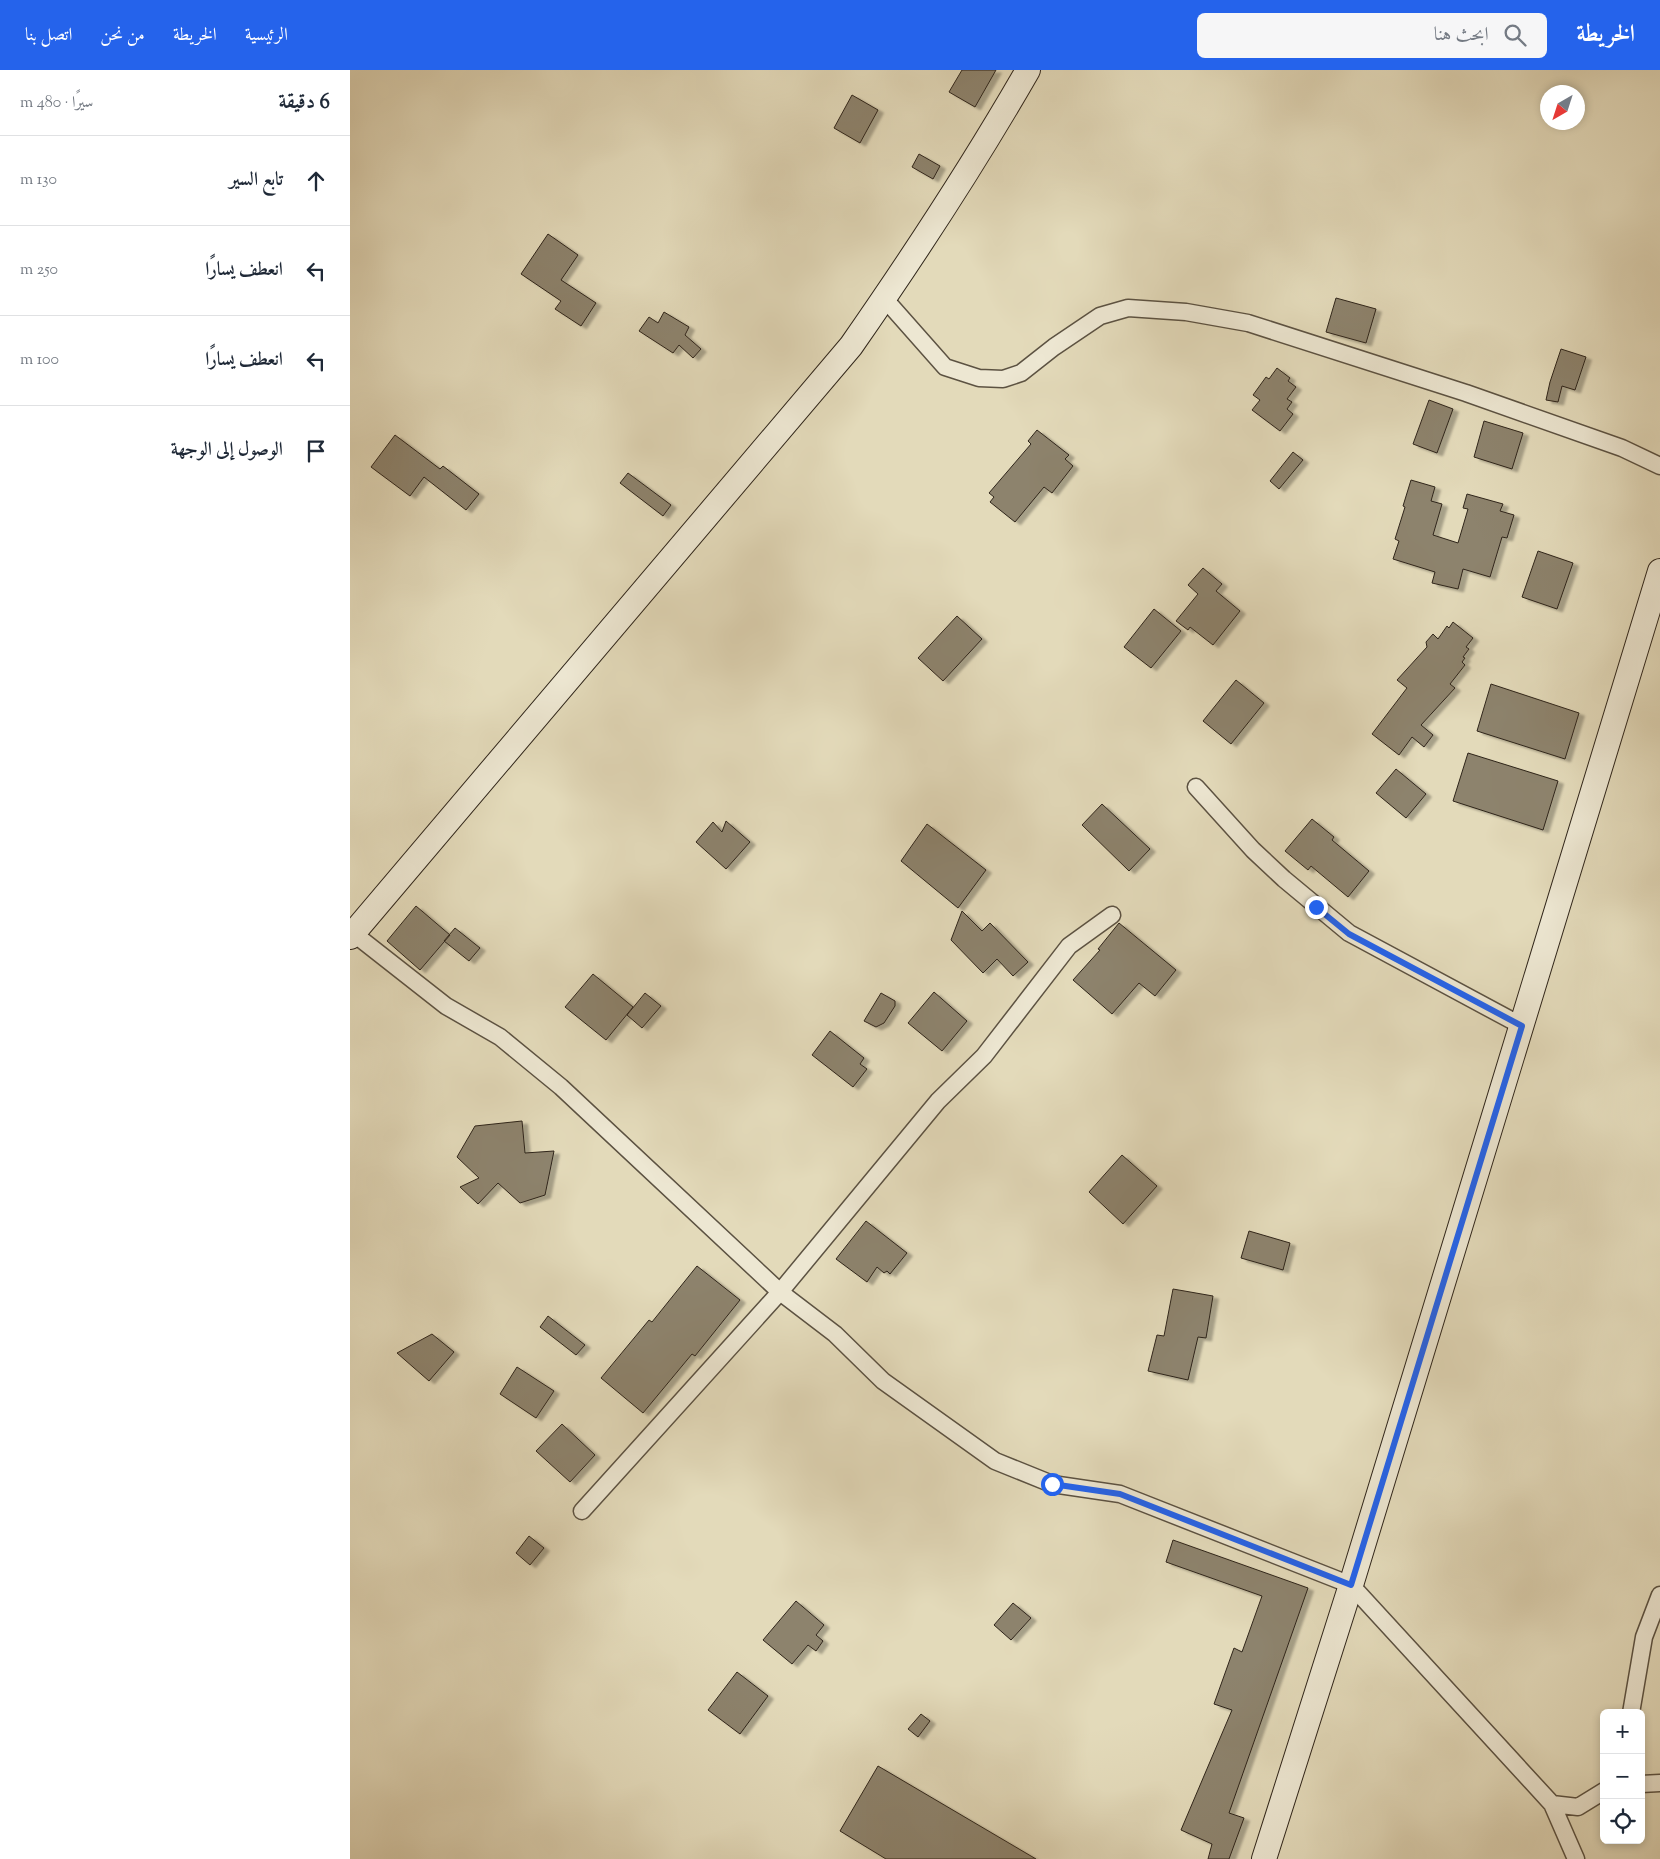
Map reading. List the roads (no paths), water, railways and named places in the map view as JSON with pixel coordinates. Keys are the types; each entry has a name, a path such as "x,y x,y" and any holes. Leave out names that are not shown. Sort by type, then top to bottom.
{"main road":[{"path":"352,935 851,346 1005,110 1028,70"},
{"path":"1264,1859 1351,1585 1660,571"}],"street":[{"path":"884,298 946,367 979,378 1003,379 1022,373 1054,347 1100,316 1128,308 1186,312 1248,323 1372,362 1622,448 1660,466"},
{"path":"1196,787 1265,862 1349,934 1522,1026"},
{"path":"582,1512 780,1292 938,1101 984,1056 1069,946 1112,915"},
{"path":"352,935 446,1006 500,1037 561,1086 780,1292 835,1334 882,1381 995,1461 1052,1484 1120,1494 1351,1585 1552,1804 1576,1859"},
{"path":"1632,1709 1644,1637 1660,1595"},
{"path":"1645,1784 1660,1782"},
{"path":"1552,1804 1578,1807 1600,1793"}]}
